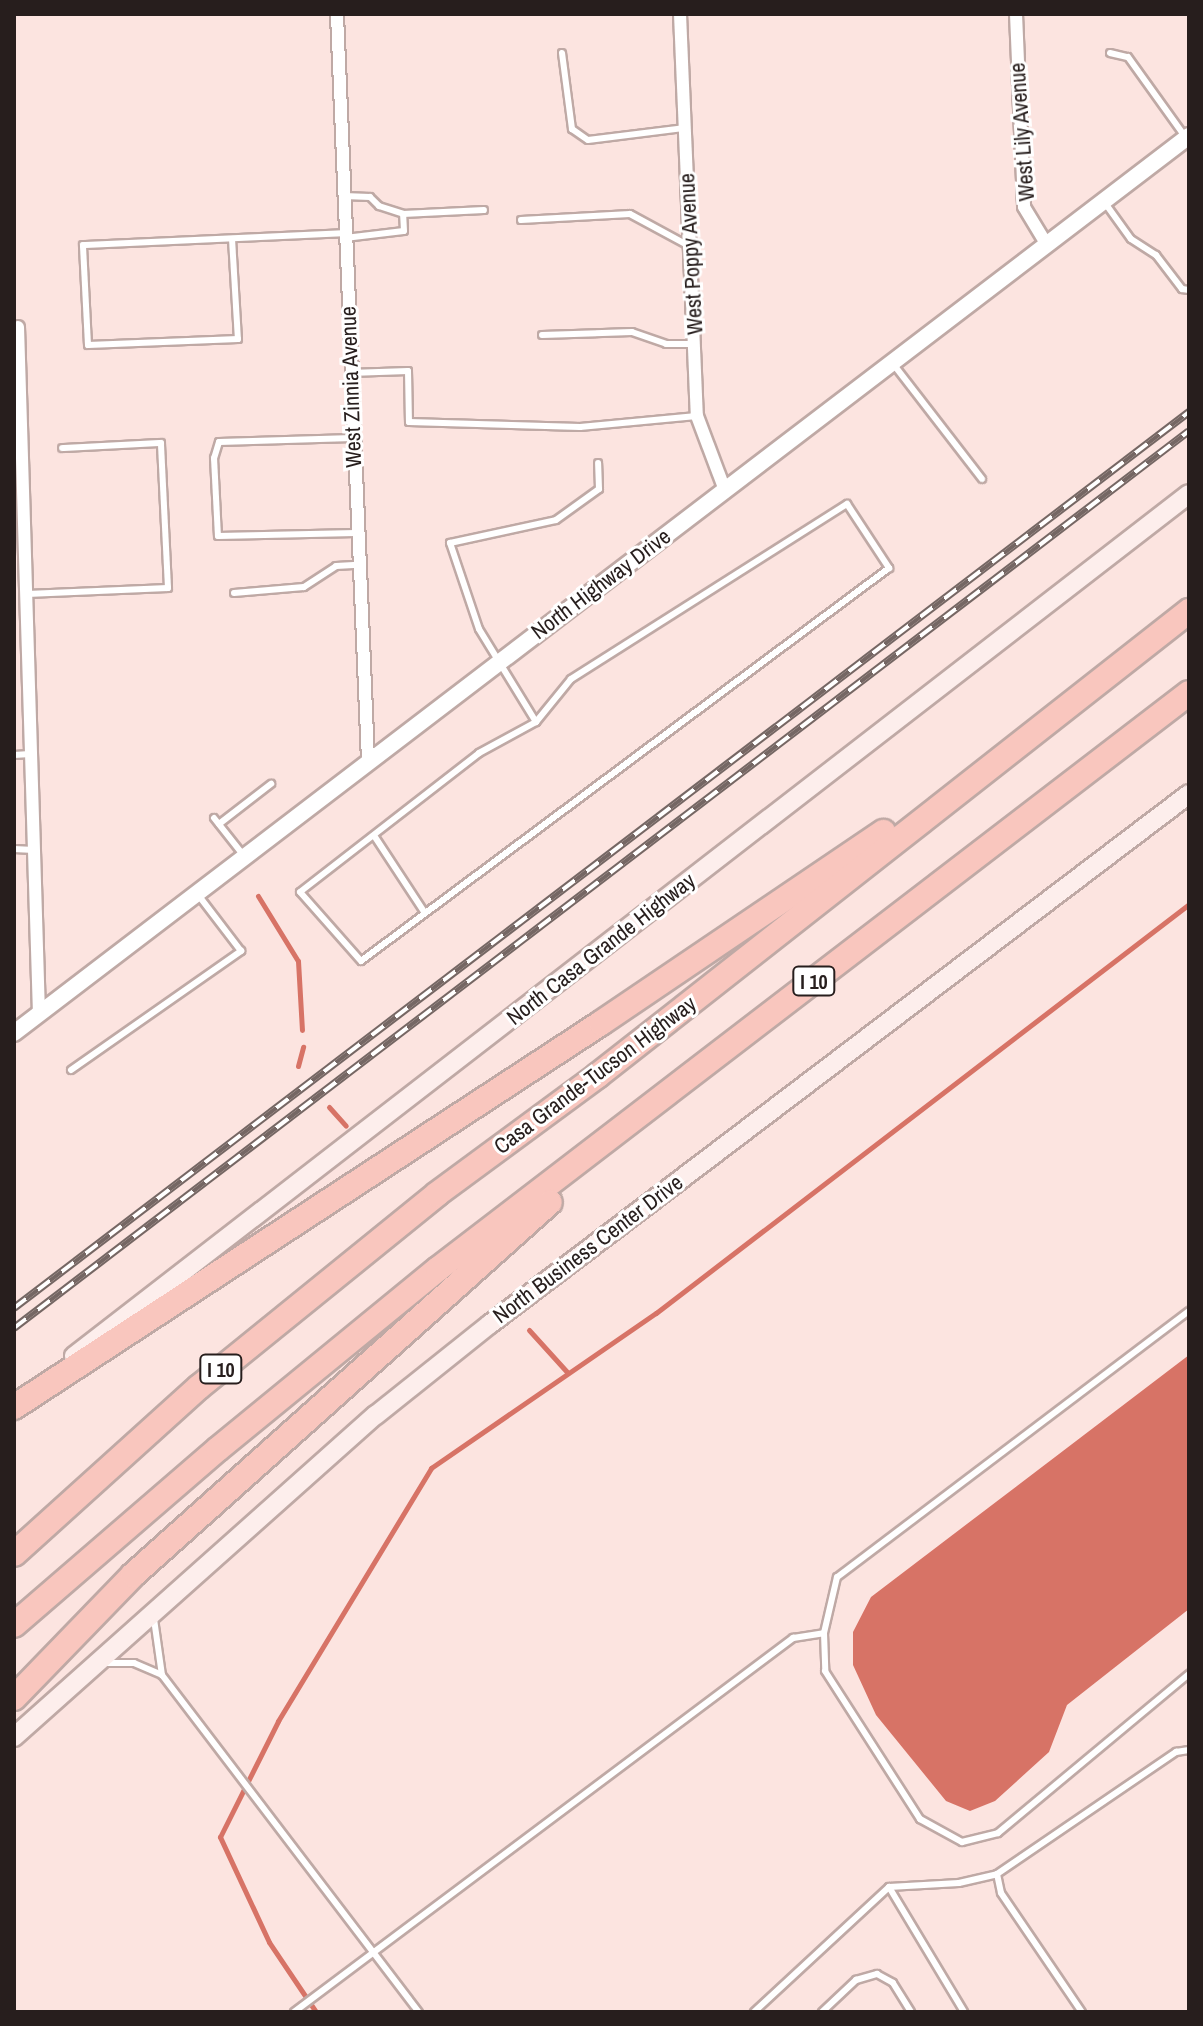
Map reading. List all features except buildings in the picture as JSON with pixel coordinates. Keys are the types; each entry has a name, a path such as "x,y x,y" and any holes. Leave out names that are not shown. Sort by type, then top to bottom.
{"highway":[{"name":"Casa Grande-Tucson Highway","path":"14,1554 199,1387 377,1242 597,1076 996,759 1189,611"},
{"name":"I 10","path":"14,1625 426,1279 1189,693"},
{"path":"14,1406 996,759"},
{"path":"14,1698 133,1575 685,1080"}],"main road":[{"name":"North Casa Grande Highway","path":"14,1406 1189,494"},
{"name":"North Business Center Drive","path":"14,1737 154,1609 490,1324 1189,794"}],"street":[{"name":"West Zinnia Avenue","path":"337,14 356,533 368,760"},
{"name":"West Poppy Avenue","path":"680,14 697,416 725,490"},
{"name":"West Lily Avenue","path":"1016,14 1024,207 1047,245"},
{"name":"North Highway Drive","path":"14,1033 1188,137"},
{"path":"16,327 20,580 27,594 39,1014"}],"lane":[{"path":"562,53 572,129 588,140 685,128"},
{"path":"1110,53 1128,57 1188,137"},
{"path":"344,196 370,197 379,206 403,214 484,210"},
{"path":"1103,200 1131,239 1156,255 1182,289 1189,290"},
{"path":"232,239 238,339 88,345 83,245 404,231 403,214"},
{"path":"521,220 630,214 689,246"},
{"path":"542,335 632,332 666,344 695,344"},
{"path":"892,363 982,479"},
{"path":"350,373 408,371 409,422 580,427 697,416"},
{"path":"353,438 219,442 214,458 218,536 356,533"},
{"path":"27,594 168,588 161,443 62,448"},
{"path":"536,722 496,664 450,543 556,520 599,489 598,463"},
{"path":"847,504 889,568 361,961 300,892 375,837 479,753 536,722 571,679 847,504"},
{"path":"234,593 304,587 336,566 358,565"},
{"path":"14,755 32,754"},
{"path":"244,856 216,821 271,784"},
{"path":"375,837 425,913"},
{"path":"14,849 34,850"},
{"path":"71,1070 241,951 197,893"},
{"path":"1189,1311 837,1577 824,1633 825,1671 920,1819 962,1842 998,1833 1189,1674"},
{"path":"154,1609 153,1637 162,1675 419,2012"},
{"path":"294,2012 793,1638 824,1633"},
{"path":"94,1665 134,1663 162,1675"},
{"path":"754,2012 889,1887 959,1883 997,1874 1176,1752 1189,1750"},
{"path":"997,1874 1001,1893 1082,2012"},
{"path":"889,1887 964,2012"},
{"path":"822,2012 856,1980 877,1974 893,1983 911,2012"}],"shaded area":[{"path":"1189,1355 1189,1609 1067,1705 1049,1752 995,1801 970,1811 946,1801 876,1715 853,1665 853,1632 871,1597"}],"waterway":[{"path":"258,896 298,961 302,1030"},
{"path":"316,2012 269,1942 220,1837 278,1721 431,1468 656,1313 1189,904"},
{"path":"298,1066 303,1047"},
{"path":"329,1107 346,1126"},
{"path":"529,1330 568,1373"}],"railway":[{"path":"14,1308 1189,412"},
{"path":"14,1328 1189,431"}]}
